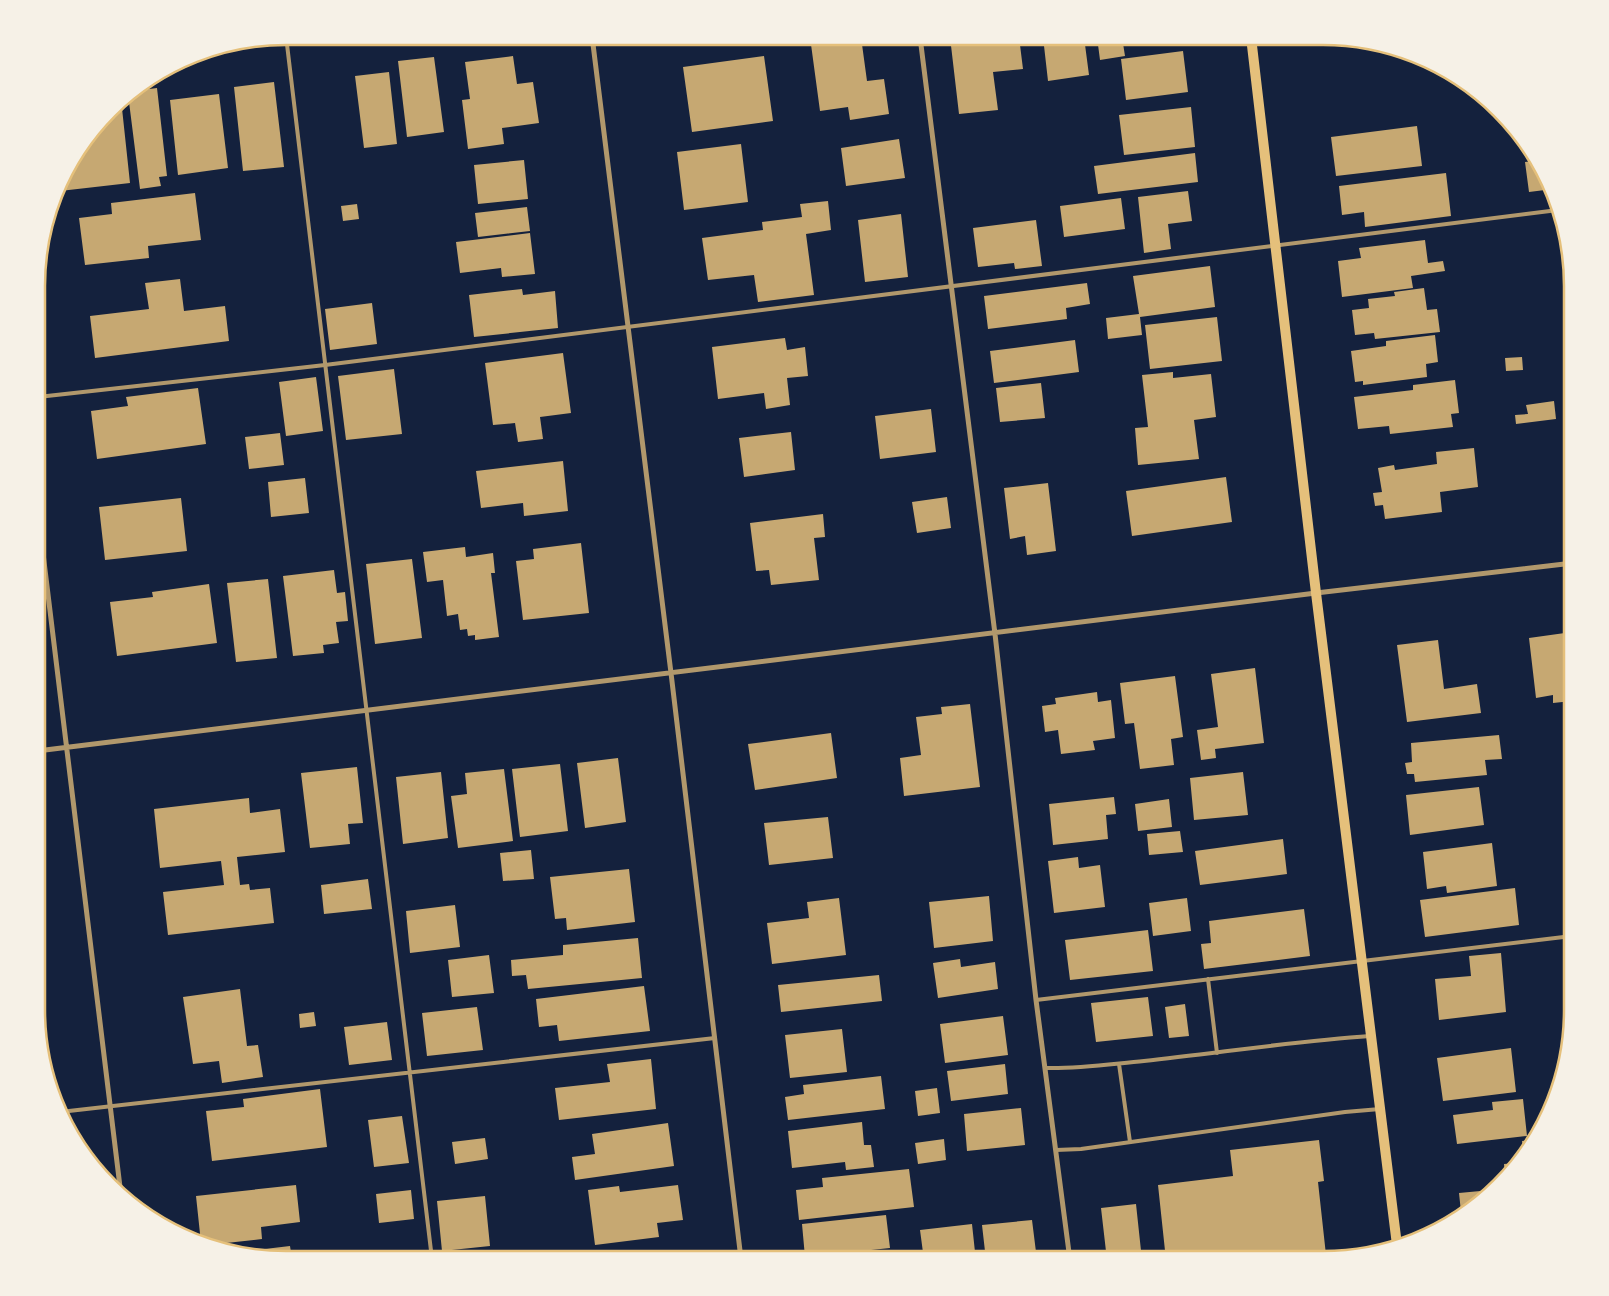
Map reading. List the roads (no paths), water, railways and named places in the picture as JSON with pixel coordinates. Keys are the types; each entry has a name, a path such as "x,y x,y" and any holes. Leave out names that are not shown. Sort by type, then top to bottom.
{"main road":[{"path":"1252,45 1316,593 1396,1239"}],"street":[{"path":"593,45 740,1251"},
{"path":"921,45 994,634 1036,1000 1069,1251"},
{"path":"45,750 1564,564"},
{"path":"45,571 121,1185"}],"lane":[{"path":"287,45 431,1251"},
{"path":"45,396 325,365 1552,211"},
{"path":"1036,1000 1564,937"},
{"path":"1208,979 1217,1053"},
{"path":"1045,1068 1071,1069 1337,1038 1370,1036"},
{"path":"68,1111 715,1038"},
{"path":"1119,1064 1130,1142"},
{"path":"1056,1150 1081,1149 1345,1112 1380,1109"}]}
